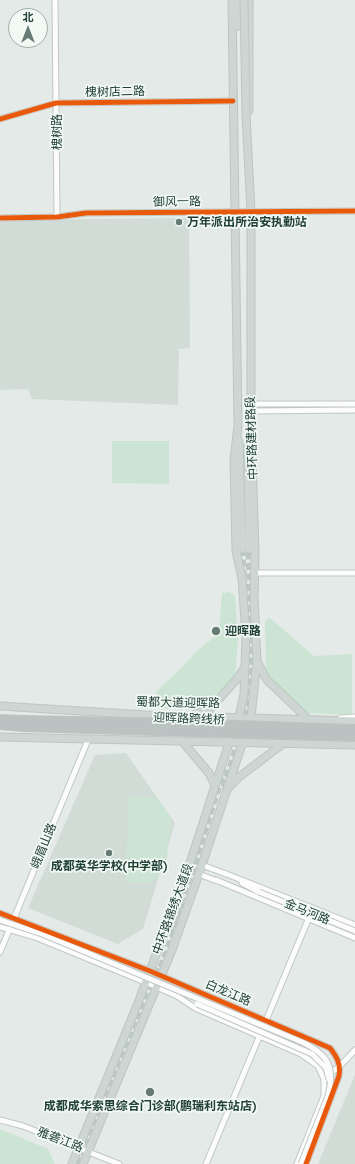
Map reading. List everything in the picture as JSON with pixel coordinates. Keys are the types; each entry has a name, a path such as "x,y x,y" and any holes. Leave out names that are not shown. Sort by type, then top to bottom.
{"highway":[{"path":"0,719 21,724"},
{"name":"迎晖路跨线桥","path":"21,724 182,723 355,729"},
{"path":"0,725 21,724"},
{"name":"迎晖路跨线桥","path":"21,724 355,743"}],"main road":[{"path":"232,0 234,161"},
{"path":"234,161 237,115 238,0"},
{"path":"244,0 248,158"},
{"path":"248,158 249,0"},
{"name":"中环路建材路段","path":"248,158 251,211 251,424 255,573 254,598 257,660 251,717"},
{"name":"中环路建材路段","path":"234,161 236,211 238,425 234,460 236,551 242,578 246,636 244,694 239,717"},
{"path":"238,425 246,549 247,459 251,424"},
{"path":"257,660 266,680 308,719"},
{"path":"190,716 210,709 236,680 245,667"},
{"name":"蜀都大道迎晖路","path":"0,706 144,715 355,720"},
{"name":"中环路锦绣大道段","path":"72,1164 146,983 191,860 229,743 239,717"},
{"name":"中环路锦绣大道段","path":"84,1164 162,976 199,874 241,743 251,717"},
{"path":"0,729 21,724"},
{"path":"0,737 229,743 355,743"},
{"path":"182,741 209,773 216,785"},
{"path":"227,790 240,777 284,743"}],"street":[{"name":"槐树路","path":"55,0 56,217"},
{"name":"槐树店二路","path":"0,119 56,103 233,101"},
{"name":"御风一路","path":"0,218 56,217 86,213 355,211"},
{"path":"251,407 355,404"},
{"path":"251,407 355,410"},
{"path":"255,573 355,573"},
{"path":"144,715 155,721 157,728 155,735 144,741"},
{"path":"322,744 313,737 311,731 313,725 323,719 355,717"},
{"name":"峨眉山路","path":"0,952 88,740"},
{"path":"202,865 355,925"},
{"path":"224,873 259,892"},
{"path":"199,874 355,938"},
{"path":"216,880 259,892"},
{"name":"金马河路","path":"259,892 355,931"},
{"path":"206,1164 258,1036 313,908"},
{"name":"白龙江路","path":"0,913 15,917 266,1019 330,1048 336,1055 340,1066"},
{"path":"0,920 55,939 311,1046 323,1055 330,1069 331,1084 328,1096 301,1164"},
{"path":"0,927 35,937 157,987 312,1054 326,1068 329,1078 328,1096"},
{"path":"177,996 195,1008 301,1054 318,1066 324,1078 324,1096 297,1164"},
{"path":"324,1078 340,1066 355,1050"},
{"path":"306,1164 336,1089 340,1066"},
{"name":"雅砻江路","path":"0,1120 22,1126 79,1147 119,1164"}],"shaded area":[{"path":"189,218 190,348 179,349 178,405 32,399 28,389 0,390 0,220"},
{"name":"成都英华学校(中学部)","path":"126,753 175,823 143,929 118,944 28,908 95,755"},
{"path":"355,1075 355,1164 318,1164 354,1077"}],"green space":[{"path":"112,441 169,441 169,484 112,483"},
{"path":"229,592 235,596 238,640 235,674 207,707 199,710 155,708 154,702 159,696 155,693 197,651 219,633 222,593"},
{"path":"270,618 314,656 352,654 352,715 308,713 269,678 266,670 265,620"},
{"path":"128,797 157,798 171,818 166,867 152,882 126,882"},
{"path":"0,1129 48,1149 55,1164 0,1164"}],"tunnel":[{"path":"242,549 243,575"},
{"path":"224,787 243,725 250,686 252,635 249,549"},
{"path":"169,933 194,864 224,769"},
{"path":"157,977 185,904"},
{"path":"76,1164 156,967"}],"cycle path":[{"path":"0,119 56,103 233,101"},
{"path":"0,218 57,217 86,213 355,211"},
{"path":"0,913 150,971 330,1048 338,1061 339,1076 306,1164"}],"place":[{"name":"万年派出所治安执勤站","path":"179,222"},
{"name":"迎晖路","path":"216,631"},
{"name":"成都英华学校(中学部)","path":"109,853"},
{"name":"成都成华索思综合门诊部(鹏瑞利东站店)","path":"150,1092"}]}
